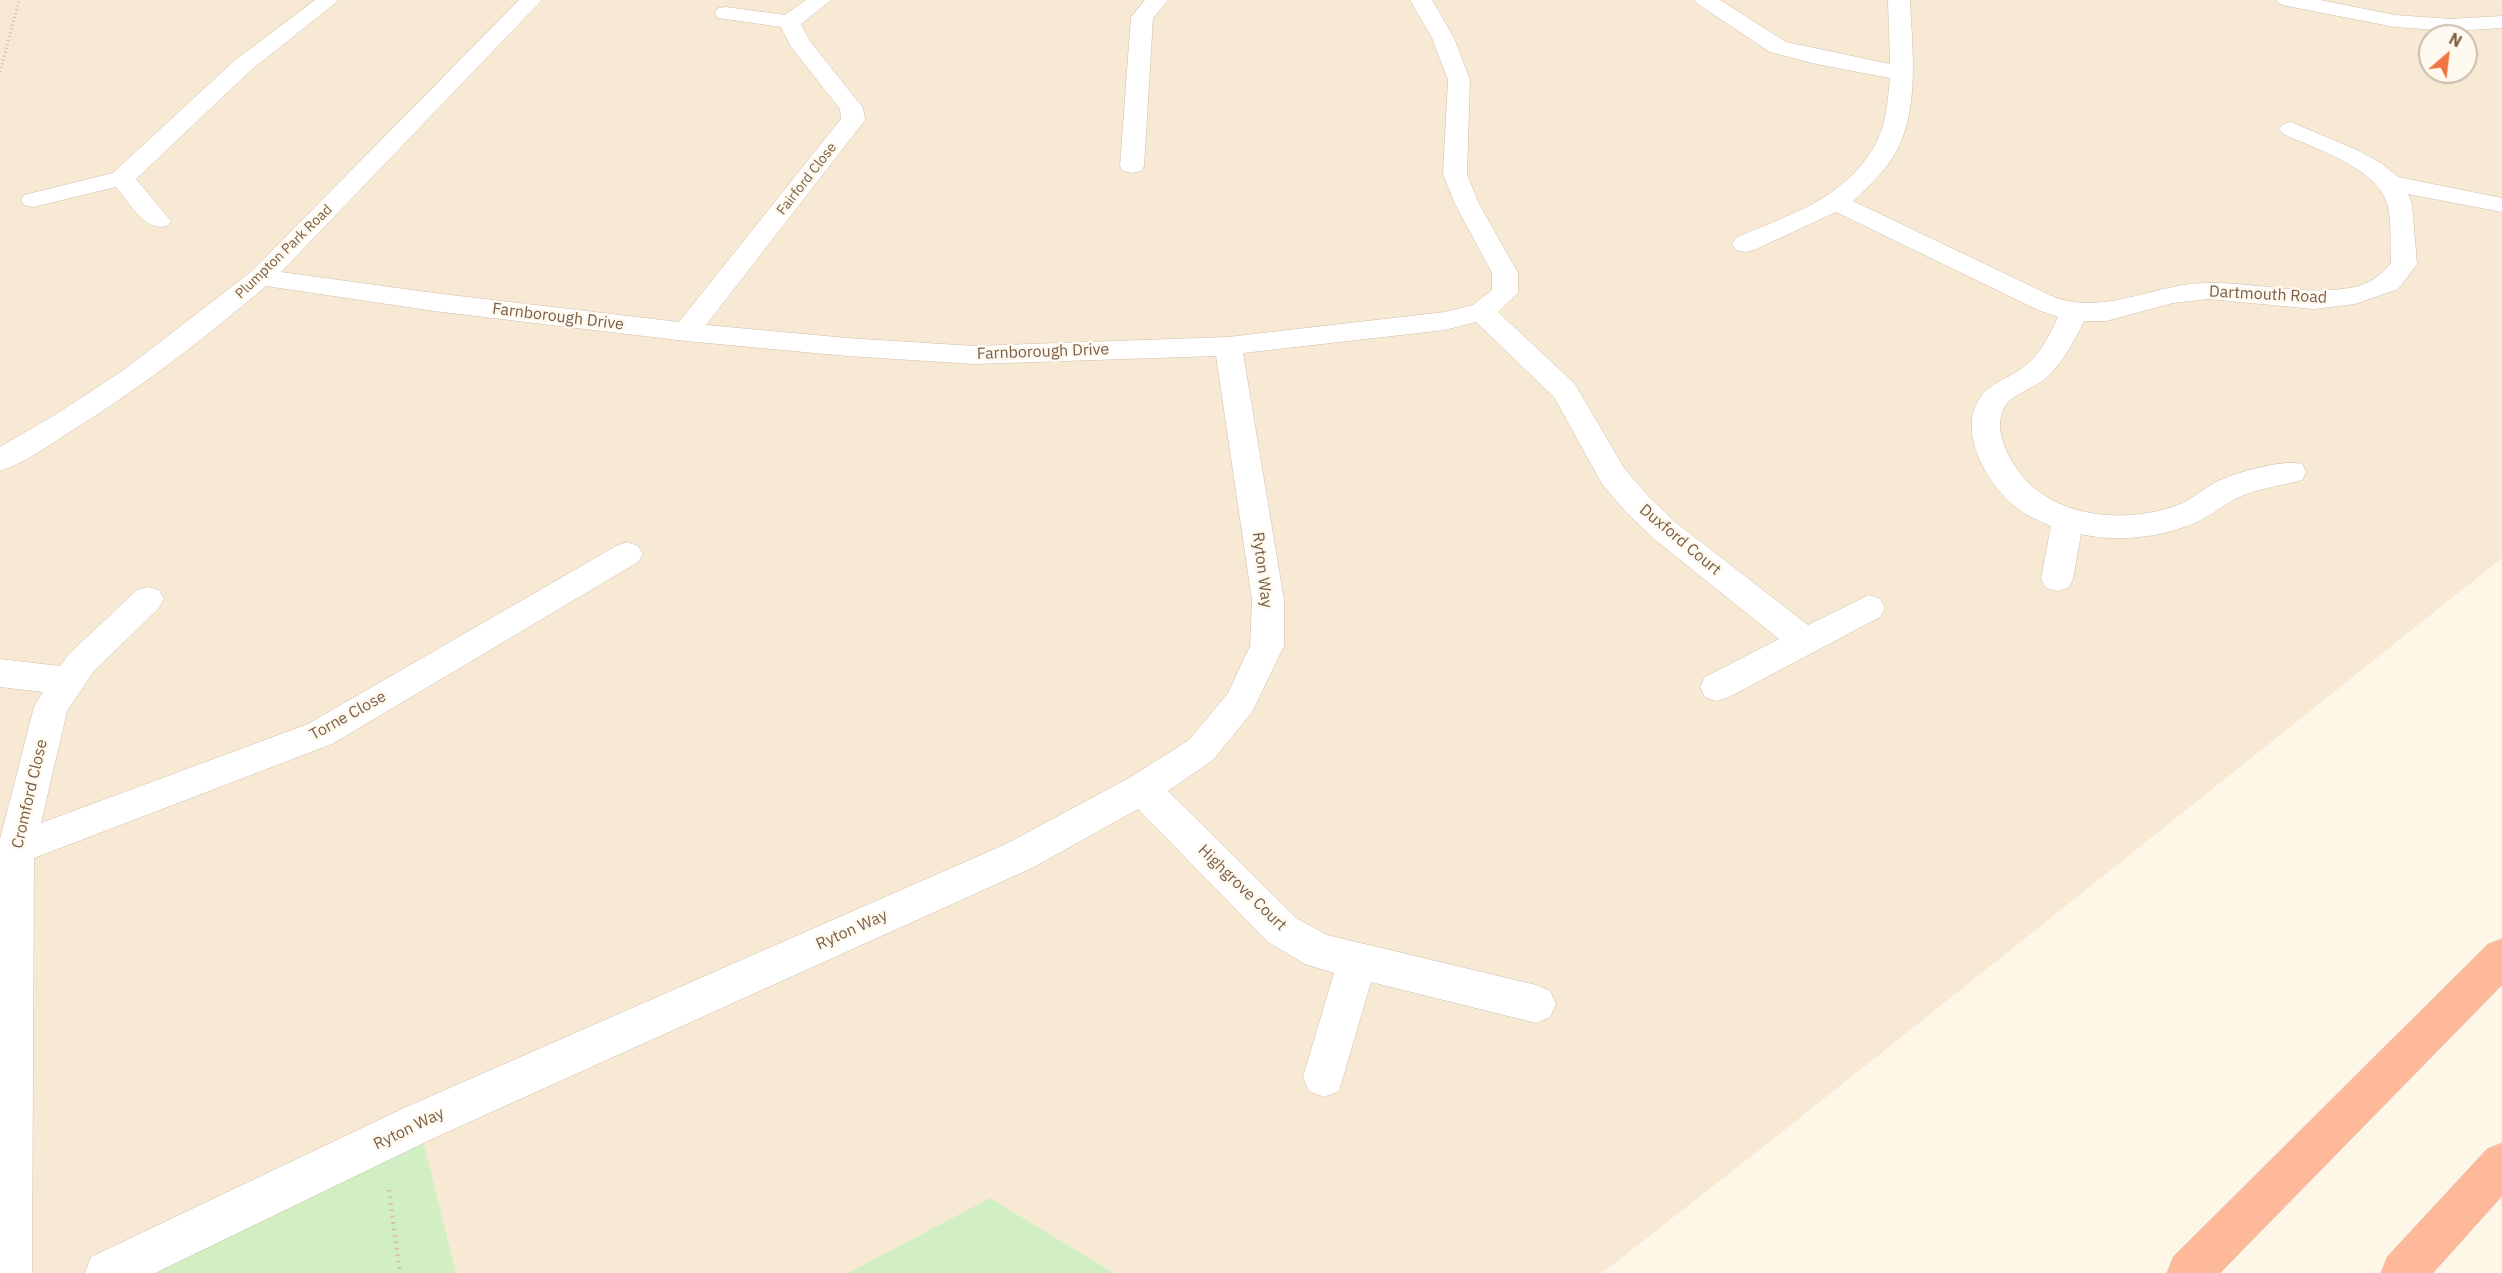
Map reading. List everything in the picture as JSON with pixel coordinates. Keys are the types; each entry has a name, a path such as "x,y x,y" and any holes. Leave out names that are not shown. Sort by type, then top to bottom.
{"highway":[{"path":"2189,1273 2502,957"},
{"path":"2403,1273 2502,1164"}],"street":[{"path":"33,200 122,178 242,66 328,0"},
{"name":"Plumpton Park Road","path":"0,460 32,443 142,371 212,319 261,277 531,0"},
{"path":"726,14 789,22 820,0"},
{"path":"1132,166 1142,17 1157,0"},
{"name":"Farnborough Drive","path":"261,277 434,302 686,332 847,347 974,354 1228,346 1445,321 1482,312 1505,293 1505,273 1467,204 1455,174 1459,80 1443,38 1421,0"},
{"path":"1705,0 1778,47 1816,57 1902,73"},
{"path":"1745,244 1836,203 1863,179 1888,144 1899,103 1902,73 1899,0"},
{"path":"2288,0 2395,21 2451,25 2501,23"},
{"name":"Fairford Close","path":"686,332 853,120 851,108 800,42 789,22"},
{"path":"2291,129 2350,156 2372,168 2390,183 2502,205"},
{"path":"122,178 158,221"},
{"name":"Dartmouth Road","path":"1836,203 2047,304 2074,313 2106,312 2173,295 2208,291 2263,298 2314,300 2355,296 2390,283 2404,264 2400,204 2390,183"},
{"name":"Duxford Court","path":"1482,312 1565,392 1613,476 1637,504 1664,530 1805,641"},
{"path":"2074,313 2057,347 2036,372 1994,399 1987,412 1985,425 1997,462 2015,491 2037,508 2068,521 2099,526 2137,525 2183,515 2230,489 2291,472"},
{"name":"Ryton Way","path":"107,1273 430,1118 1019,856 1143,789 1200,750 1240,702 1267,646 1268,600 1228,346"},
{"path":"2057,579 2068,521"},
{"name":"Torne Close","path":"16,849 320,734 627,554"},
{"name":"Cromford Close","path":"10,1273 16,849 51,707 82,662 148,599"},
{"path":"1717,687 1869,608"},
{"path":"0,673 69,681"},
{"name":"Highgrove Court","path":"1143,789 1282,930 1319,951 1536,1004"},
{"path":"1324,1077 1357,960"}],"path":[{"path":"0,72 19,0"},
{"path":"382,1142 400,1273"}],"shaded area":[{"path":"0,0 2502,0 2502,558 1602,1273 1114,1273 990,1198 848,1273 456,1273 419,1123 107,1273 0,1273"}],"green space":[{"path":"419,1123 456,1273 107,1273"},
{"path":"990,1198 1114,1273 848,1273"}]}
